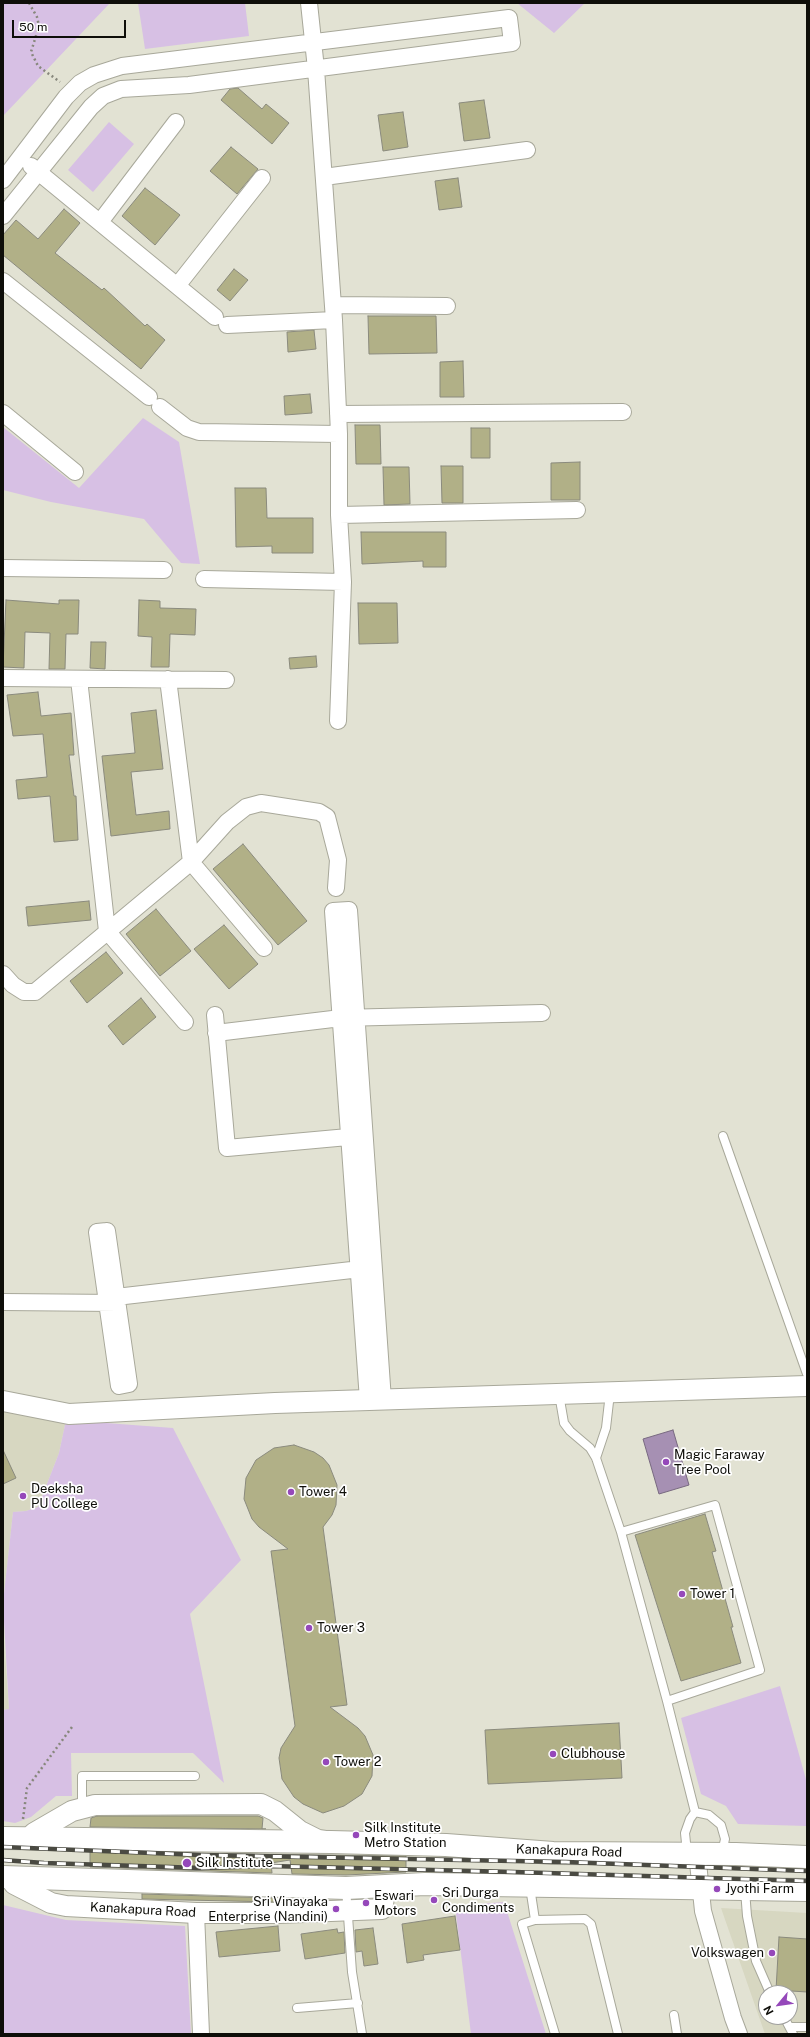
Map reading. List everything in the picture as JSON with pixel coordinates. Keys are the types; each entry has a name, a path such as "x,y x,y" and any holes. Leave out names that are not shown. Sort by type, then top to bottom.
{"highway":[{"name":"Kanakapura Road","path":"3,1838 31,1837 331,1842 446,1845 553,1852 692,1853 807,1857"},
{"name":"Kanakapura Road","path":"6,1878 346,1888 425,1884 807,1890"}],"street":[{"path":"310,3 334,313 339,434 339,515 343,582 338,721"},
{"path":"3,180 72,91 80,83 94,75 122,66 510,18 512,43 189,85 121,89 103,96 92,106 3,216"},
{"path":"100,222 176,122"},
{"path":"324,177 527,150"},
{"path":"20,158 221,321 447,306"},
{"path":"177,286 262,178"},
{"path":"3,281 187,428 199,432 339,434"},
{"path":"338,414 623,412"},
{"path":"3,413 75,472"},
{"path":"339,515 577,510"},
{"path":"3,568 164,570"},
{"path":"204,579 343,582"},
{"path":"3,678 168,678 226,680"},
{"path":"168,678 191,862 264,948"},
{"path":"79,679 107,931 185,1022"},
{"path":"3,974 24,992 35,992 191,862 227,822 246,807 261,803 319,812 327,817 338,860 336,888"},
{"path":"349,1018 333,911 349,910 349,1018 376,1400"},
{"path":"216,1033 349,1018 542,1013"},
{"path":"215,1015 227,1148 357,1136"},
{"path":"3,1302 114,1301 366,1269"},
{"path":"3,1401 69,1414 275,1403 807,1386"},
{"name":"Kanakapura Road","path":"31,1837 34,1833 72,1811 82,1807 96,1805 261,1804 275,1811 300,1831 318,1840 331,1842"},
{"path":"692,1853 703,1911 712,1946 739,2034"},
{"name":"Kanakapura Road","path":"6,1878 14,1884 51,1903 66,1906 196,1913 348,1912 382,1909 386,1887"},
{"path":"196,1913 201,2034"}],"lane":[{"path":"723,1136 807,1374"},
{"path":"596,1458 606,1428 610,1393"},
{"path":"559,1394 564,1423 570,1431 590,1448 596,1458 621,1532 667,1701 695,1812 690,1819 685,1833 692,1853"},
{"path":"621,1532 715,1505 746,1618 760,1670 667,1701"},
{"path":"82,1807 82,1776 195,1776"},
{"path":"695,1812 709,1815 721,1825 725,1839 722,1854"},
{"path":"530,1886 535,1920"},
{"path":"346,1888 352,1972 362,2034"},
{"path":"745,1890 747,1916 756,1961 766,1985"},
{"path":"555,2034 522,1924 535,1920 589,1920 618,2034"},
{"path":"297,2008 358,2003"},
{"path":"674,2015 677,2034"},
{"path":"792,2031 807,2026"}],"path":[{"path":"29,3 37,17 39,26 31,52 34,60 38,66 72,91"},
{"path":"31,1837 23,1820 27,1788 72,1727"}],"shaded area":[{"path":"3,3 110,3 3,116"},
{"path":"138,3 245,3 249,36 145,49"},
{"path":"517,3 585,3 554,33"},
{"path":"109,122 134,144 93,192 68,170"},
{"path":"143,418 179,442 200,564 181,563 144,519 51,502 3,490 3,427 79,488"},
{"name":"Deeksha PU College","path":"3,1410 66,1420 59,1453 38,1507 26,1511 13,1512 3,1603"},
{"path":"66,1420 173,1428 241,1560 190,1614 224,1783 193,1753 71,1753 72,1796 56,1796 31,1817 15,1823 3,1821 3,1710 9,1709 3,1603 13,1512 26,1511 38,1507 59,1453"},
{"name":"Magic Faraway Tree Pool","path":"673,1430 689,1485 659,1494 643,1439"},
{"path":"3,1627 9,1709 3,1710"},
{"path":"780,1686 807,1783 807,1826 738,1824 726,1806 701,1794 681,1718"},
{"path":"504,1902 546,2034 471,2034 455,1906"},
{"path":"3,1905 66,1920 185,1926 191,2034 3,2034"},
{"name":"Volkswagen","path":"721,1908 807,1913 807,2034 765,2034 762,2025 798,2025 798,1985 758,1985 758,2014"}],"building":[{"path":"238,88 262,109 266,104 289,123 272,144 221,100 230,89"},
{"path":"484,100 490,138 464,141 459,103"},
{"path":"403,112 408,147 383,151 378,115"},
{"path":"231,147 258,169 237,194 210,171"},
{"path":"458,178 462,207 439,210 435,181"},
{"path":"145,188 180,215 155,245 122,216"},
{"path":"64,209 80,223 55,253 102,290 104,288 145,326 147,324 165,340 141,369 3,255 3,235 16,220 38,239"},
{"path":"234,269 248,280 230,301 217,290"},
{"path":"368,316 436,316 437,353 369,354"},
{"path":"314,330 316,349 288,352 287,332"},
{"path":"463,361 464,397 440,397 440,362"},
{"path":"310,394 312,413 285,415 284,396"},
{"path":"355,425 380,425 381,464 356,464"},
{"path":"471,428 490,428 490,458 471,458"},
{"path":"580,462 580,500 551,500 551,463"},
{"path":"441,466 463,466 463,503 442,503"},
{"path":"383,467 409,467 410,504 384,505"},
{"path":"235,488 266,488 267,518 313,518 313,553 272,553 272,546 236,547"},
{"path":"361,532 446,532 446,567 423,567 423,561 362,564"},
{"path":"6,600 59,604 59,600 79,600 78,634 66,634 65,669 49,669 50,633 25,632 24,668 3,667"},
{"path":"139,600 160,601 160,608 196,609 195,635 170,634 169,667 151,667 152,637 138,636"},
{"path":"358,603 397,603 398,643 359,644"},
{"path":"91,642 106,642 105,669 90,668"},
{"path":"316,656 317,667 290,669 289,658"},
{"path":"38,692 41,716 71,713 74,755 69,755 74,796 76,796 78,840 54,842 50,796 18,799 16,780 47,777 43,734 13,736 7,695"},
{"path":"156,710 163,769 131,772 136,815 169,811 170,829 111,836 102,756 135,753 131,713"},
{"path":"243,844 307,921 278,945 213,869"},
{"path":"89,901 91,920 28,926 26,907"},
{"path":"156,909 191,951 160,976 126,934"},
{"path":"224,925 258,964 229,989 194,949"},
{"path":"106,952 123,973 87,1003 70,981"},
{"path":"141,998 156,1017 123,1045 108,1026"},
{"path":"294,1445 314,1452 323,1458 329,1465 337,1485 336,1505 332,1515 323,1527 347,1705 330,1707 358,1728 365,1736 373,1755 372,1776 362,1794 344,1806 323,1813 303,1804 294,1797 282,1779 279,1758 281,1748 295,1726 271,1551 288,1549 259,1527 252,1519 244,1499 246,1478 256,1460 274,1448"},
{"path":"3,1450 16,1478 3,1484"},
{"name":"Tower 1","path":"705,1514 716,1551 712,1552 733,1627 731,1627 741,1663 681,1681 635,1535"},
{"name":"Clubhouse","path":"619,1723 622,1778 488,1784 485,1730"},
{"path":"97,1816 258,1816 263,1818 262,1829 90,1827 91,1818"},
{"path":"90,1852 406,1856 406,1872 346,1875 292,1874 290,1860 271,1863 272,1873 90,1867"},
{"path":"142,1894 275,1898 275,1902 142,1899"},
{"path":"455,1916 460,1950 423,1955 424,1960 407,1963 402,1924"},
{"path":"278,1926 280,1951 219,1957 216,1932"},
{"path":"373,1928 378,1964 364,1966 362,1951 356,1952 355,1930"},
{"path":"337,1929 338,1933 344,1932 345,1953 305,1959 301,1934"},
{"path":"779,1937 807,1939 807,1992 798,1991 798,1985 776,1985"}],"railway":[{"path":"3,1847 201,1855 566,1862 807,1871"},
{"path":"3,1860 44,1863 201,1868 269,1866 807,1881"}],"place":[{"name":"Magic Faraway Tree Pool","path":"666,1462"},
{"name":"Tower 4","path":"291,1492"},
{"name":"Deeksha PU College","path":"23,1496"},
{"name":"Tower 1","path":"682,1594"},
{"name":"Tower 3","path":"309,1628"},
{"name":"Clubhouse","path":"553,1754"},
{"name":"Tower 2","path":"326,1762"},
{"name":"Silk Institute Metro Station","path":"356,1835"},
{"name":"Silk Institute","path":"187,1863"},
{"name":"Jyothi Farm","path":"717,1889"},
{"name":"Sri Durga Condiments","path":"434,1900"},
{"name":"Eswari Motors","path":"366,1903"},
{"name":"Sri Vinayaka Enterprise (Nandini)","path":"336,1909"},
{"name":"Volkswagen","path":"772,1953"}]}
